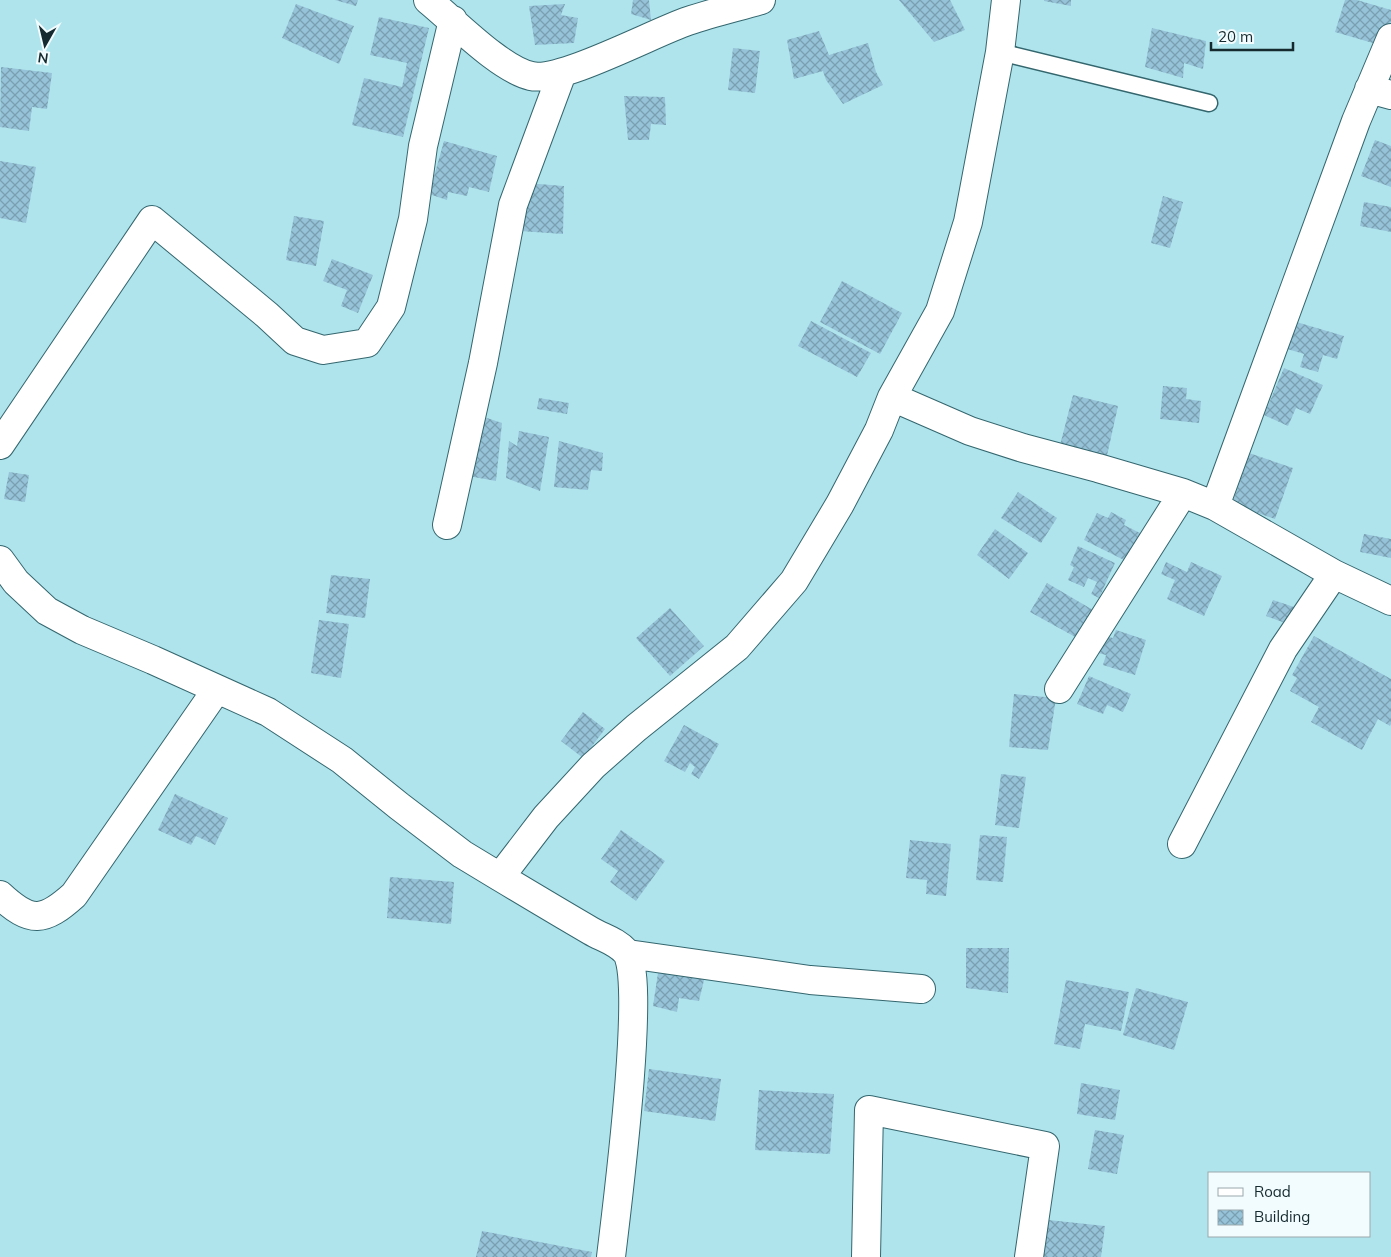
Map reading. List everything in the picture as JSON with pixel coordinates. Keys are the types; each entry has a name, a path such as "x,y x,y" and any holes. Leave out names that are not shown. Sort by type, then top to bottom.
{"street":[{"path":"428,0 511,68 533,77 562,73 685,10 761,0"},
{"path":"500,877 546,817 593,766 636,728 737,647 794,581 840,504 879,430 892,397 940,311 968,222 1000,52 1006,0"},
{"path":"0,446 152,220 268,315 295,341 323,350 368,343 391,307 413,219 423,146 453,20"},
{"path":"1215,506 1356,121 1380,92 1391,38"},
{"path":"447,525 483,363 513,206 562,73"},
{"path":"892,397 970,431 1183,494 1215,506 1334,574 1391,601"},
{"path":"1058,689 1183,494"},
{"path":"0,560 16,582 47,610 82,630 268,712 342,760 446,842 500,877 595,933 615,942 628,954 810,980 921,989"},
{"path":"1182,844 1283,649 1334,574"},
{"path":"0,895 21,912 34,916 47,915 60,908 74,895 217,689"},
{"path":"611,1257 628,1108 633,978 628,954"},
{"path":"866,1257 869,1110 1045,1146 1029,1257"}],"lane":[{"path":"1000,52 1209,103"}],"building":[{"path":"335,0 358,0 356,6"},
{"path":"633,0 649,0 651,20 631,14"},
{"path":"899,0 950,0 965,30 934,42"},
{"path":"1071,0 1071,6 1044,1"},
{"path":"1345,0 1357,0 1391,10 1391,21 1383,46 1335,32"},
{"path":"296,4 354,26 339,64 282,38"},
{"path":"565,4 561,15 578,18 574,43 535,45 529,6"},
{"path":"379,17 429,28 403,137 352,125 364,78 402,87 407,63 370,55"},
{"path":"1152,28 1206,41 1203,69 1184,63 1183,78 1145,67"},
{"path":"819,31 829,55 868,43 876,72 883,85 843,104 826,80 823,71 794,79 787,40"},
{"path":"733,48 760,51 755,93 728,90"},
{"path":"1,67 52,73 47,109 32,107 29,131 0,127"},
{"path":"624,96 665,97 666,125 651,124 649,140 628,140"},
{"path":"1375,140 1391,146 1391,187 1361,176"},
{"path":"444,141 497,156 489,192 469,187 467,196 448,192 447,200 429,194"},
{"path":"0,161 36,167 26,223 0,218"},
{"path":"526,183 564,186 563,234 520,231"},
{"path":"1163,196 1183,202 1170,248 1151,243"},
{"path":"1364,202 1391,207 1391,232 1360,226"},
{"path":"294,216 324,221 316,266 286,260"},
{"path":"332,259 373,275 358,313 341,306 347,290 323,281"},
{"path":"842,281 902,313 880,354 820,322"},
{"path":"811,321 871,353 857,377 798,346"},
{"path":"1293,321 1344,336 1337,359 1323,355 1318,372 1300,367 1304,354 1284,348"},
{"path":"1284,368 1323,385 1310,414 1296,408 1288,426 1264,415"},
{"path":"1163,386 1187,388 1186,399 1201,401 1199,423 1160,419"},
{"path":"1073,395 1118,406 1106,460 1059,449"},
{"path":"539,398 569,403 567,414 537,409"},
{"path":"478,415 502,423 496,481 468,476"},
{"path":"519,431 549,437 540,491 506,478 509,441 517,446"},
{"path":"559,441 603,453 602,471 591,470 588,490 554,487"},
{"path":"1249,453 1293,468 1275,519 1232,504"},
{"path":"9,472 29,475 25,502 4,499"},
{"path":"1018,492 1057,518 1041,543 1001,518"},
{"path":"1111,512 1126,520 1124,525 1140,533 1126,561 1084,540 1097,513 1108,518"},
{"path":"995,529 1028,553 1009,579 977,555"},
{"path":"1364,534 1391,539 1391,558 1360,552"},
{"path":"1078,546 1115,563 1099,598 1091,594 1097,582 1088,578 1084,587 1068,580 1074,567 1070,565"},
{"path":"1166,562 1187,572 1191,562 1222,576 1204,616 1167,599 1175,580 1161,574"},
{"path":"331,575 370,579 365,618 326,613"},
{"path":"1047,583 1093,610 1077,638 1030,612"},
{"path":"1273,600 1294,607 1288,624 1266,616"},
{"path":"670,608 704,646 670,676 636,638"},
{"path":"319,620 349,624 341,678 311,673"},
{"path":"1116,630 1146,640 1135,675 1103,665 1106,655 1098,653 1103,635 1113,638"},
{"path":"1314,636 1391,679 1391,724 1390,726 1378,719 1362,750 1311,722 1319,707 1290,691 1297,678 1292,675"},
{"path":"1089,676 1131,694 1123,712 1107,705 1103,714 1077,704"},
{"path":"1014,694 1056,698 1048,750 1009,747"},
{"path":"583,712 605,729 583,758 561,741"},
{"path":"684,725 719,744 699,779 691,774 695,767 690,763 685,772 664,761"},
{"path":"1001,774 1026,777 1019,828 995,825"},
{"path":"175,794 228,818 215,845 196,836 191,845 158,830"},
{"path":"621,830 665,861 636,901 610,882 618,871 601,859"},
{"path":"980,835 1007,837 1003,882 976,880"},
{"path":"910,840 951,844 946,896 926,894 927,880 906,878"},
{"path":"390,877 454,882 451,924 387,918"},
{"path":"966,948 1009,948 1008,993 966,988"},
{"path":"659,966 705,976 699,1001 679,998 677,1012 653,1006"},
{"path":"1066,980 1129,992 1121,1031 1085,1024 1080,1049 1054,1044"},
{"path":"1136,988 1188,1002 1174,1050 1123,1035"},
{"path":"649,1069 721,1079 715,1121 644,1111"},
{"path":"1081,1083 1120,1090 1115,1120 1077,1114"},
{"path":"759,1090 834,1094 830,1154 755,1150"},
{"path":"1095,1130 1124,1135 1117,1174 1088,1169"},
{"path":"1039,1219 1105,1226 1101,1257 1035,1257"},
{"path":"482,1231 592,1252 591,1257 476,1257"}]}
